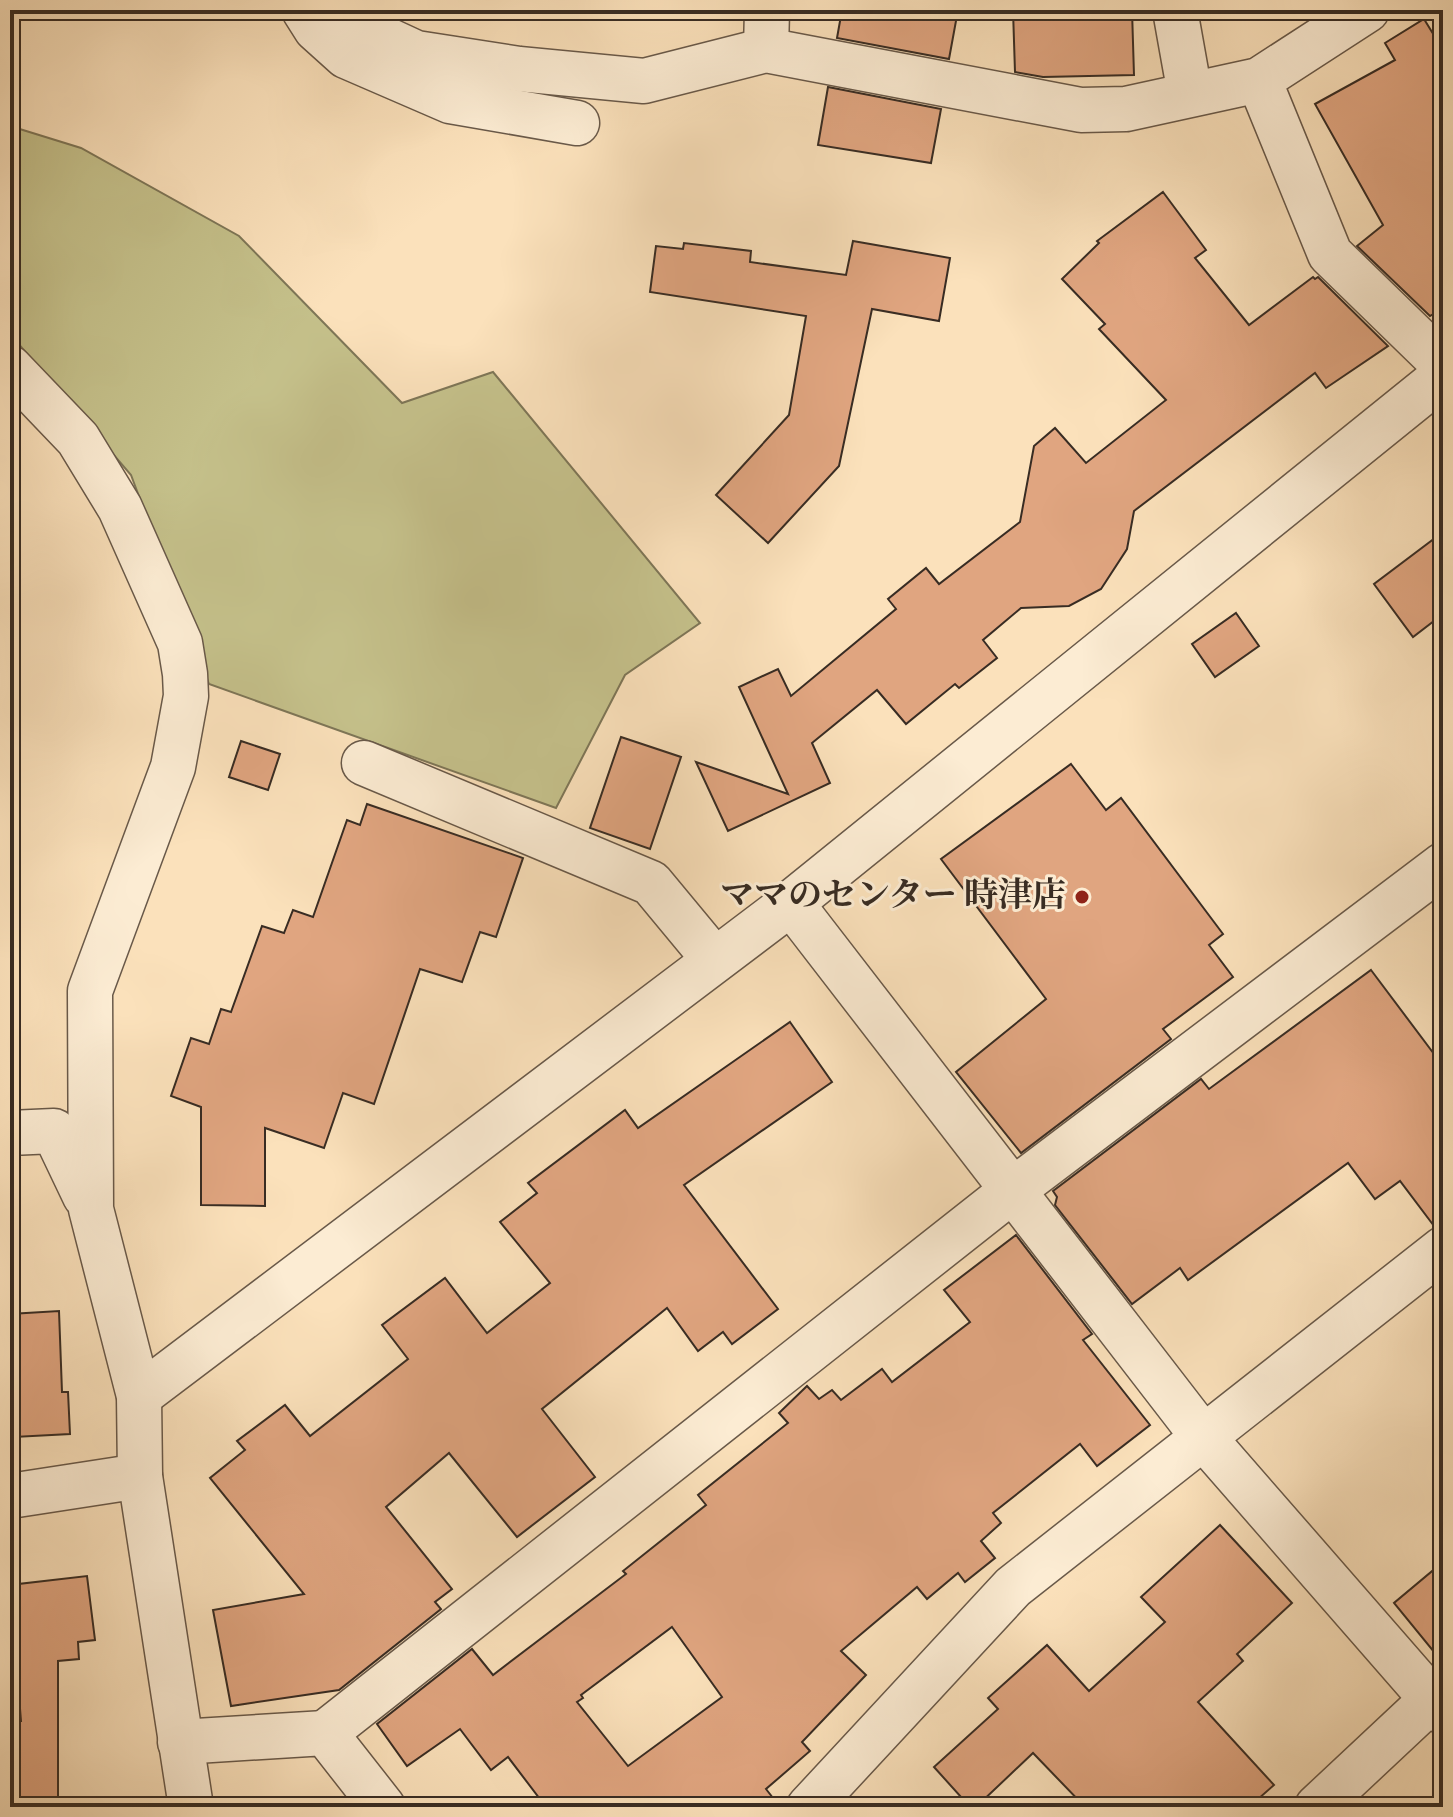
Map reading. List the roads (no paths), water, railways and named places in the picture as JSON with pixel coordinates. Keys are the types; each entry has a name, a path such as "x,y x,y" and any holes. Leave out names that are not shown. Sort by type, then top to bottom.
{"street":[{"path":"304,10 316,29 346,56 450,101 577,123"},
{"path":"323,10 416,53 519,69 644,81 767,30 1081,110 1126,109 1259,80 1367,10"},
{"path":"1175,10 1190,94"},
{"path":"1259,80 1330,254 1443,364"},
{"path":"10,368 78,439 120,508 180,643 185,674 186,696 173,767 90,991 91,1209"},
{"path":"139,1396 791,903 1443,376"},
{"path":"364,763 651,883 714,959"},
{"path":"180,1742 325,1733 1013,1190 1443,865"},
{"path":"791,903 1204,1438 1439,1700 1317,1807"},
{"path":"10,1133 54,1131 91,1209 139,1396 140,1476 191,1807"},
{"path":"809,1807 1013,1587 1443,1249"},
{"path":"10,1496 140,1476"},
{"path":"325,1733 383,1807"}],"place":[{"name":"ママのセンター 時津店","path":"1082,897"}]}
